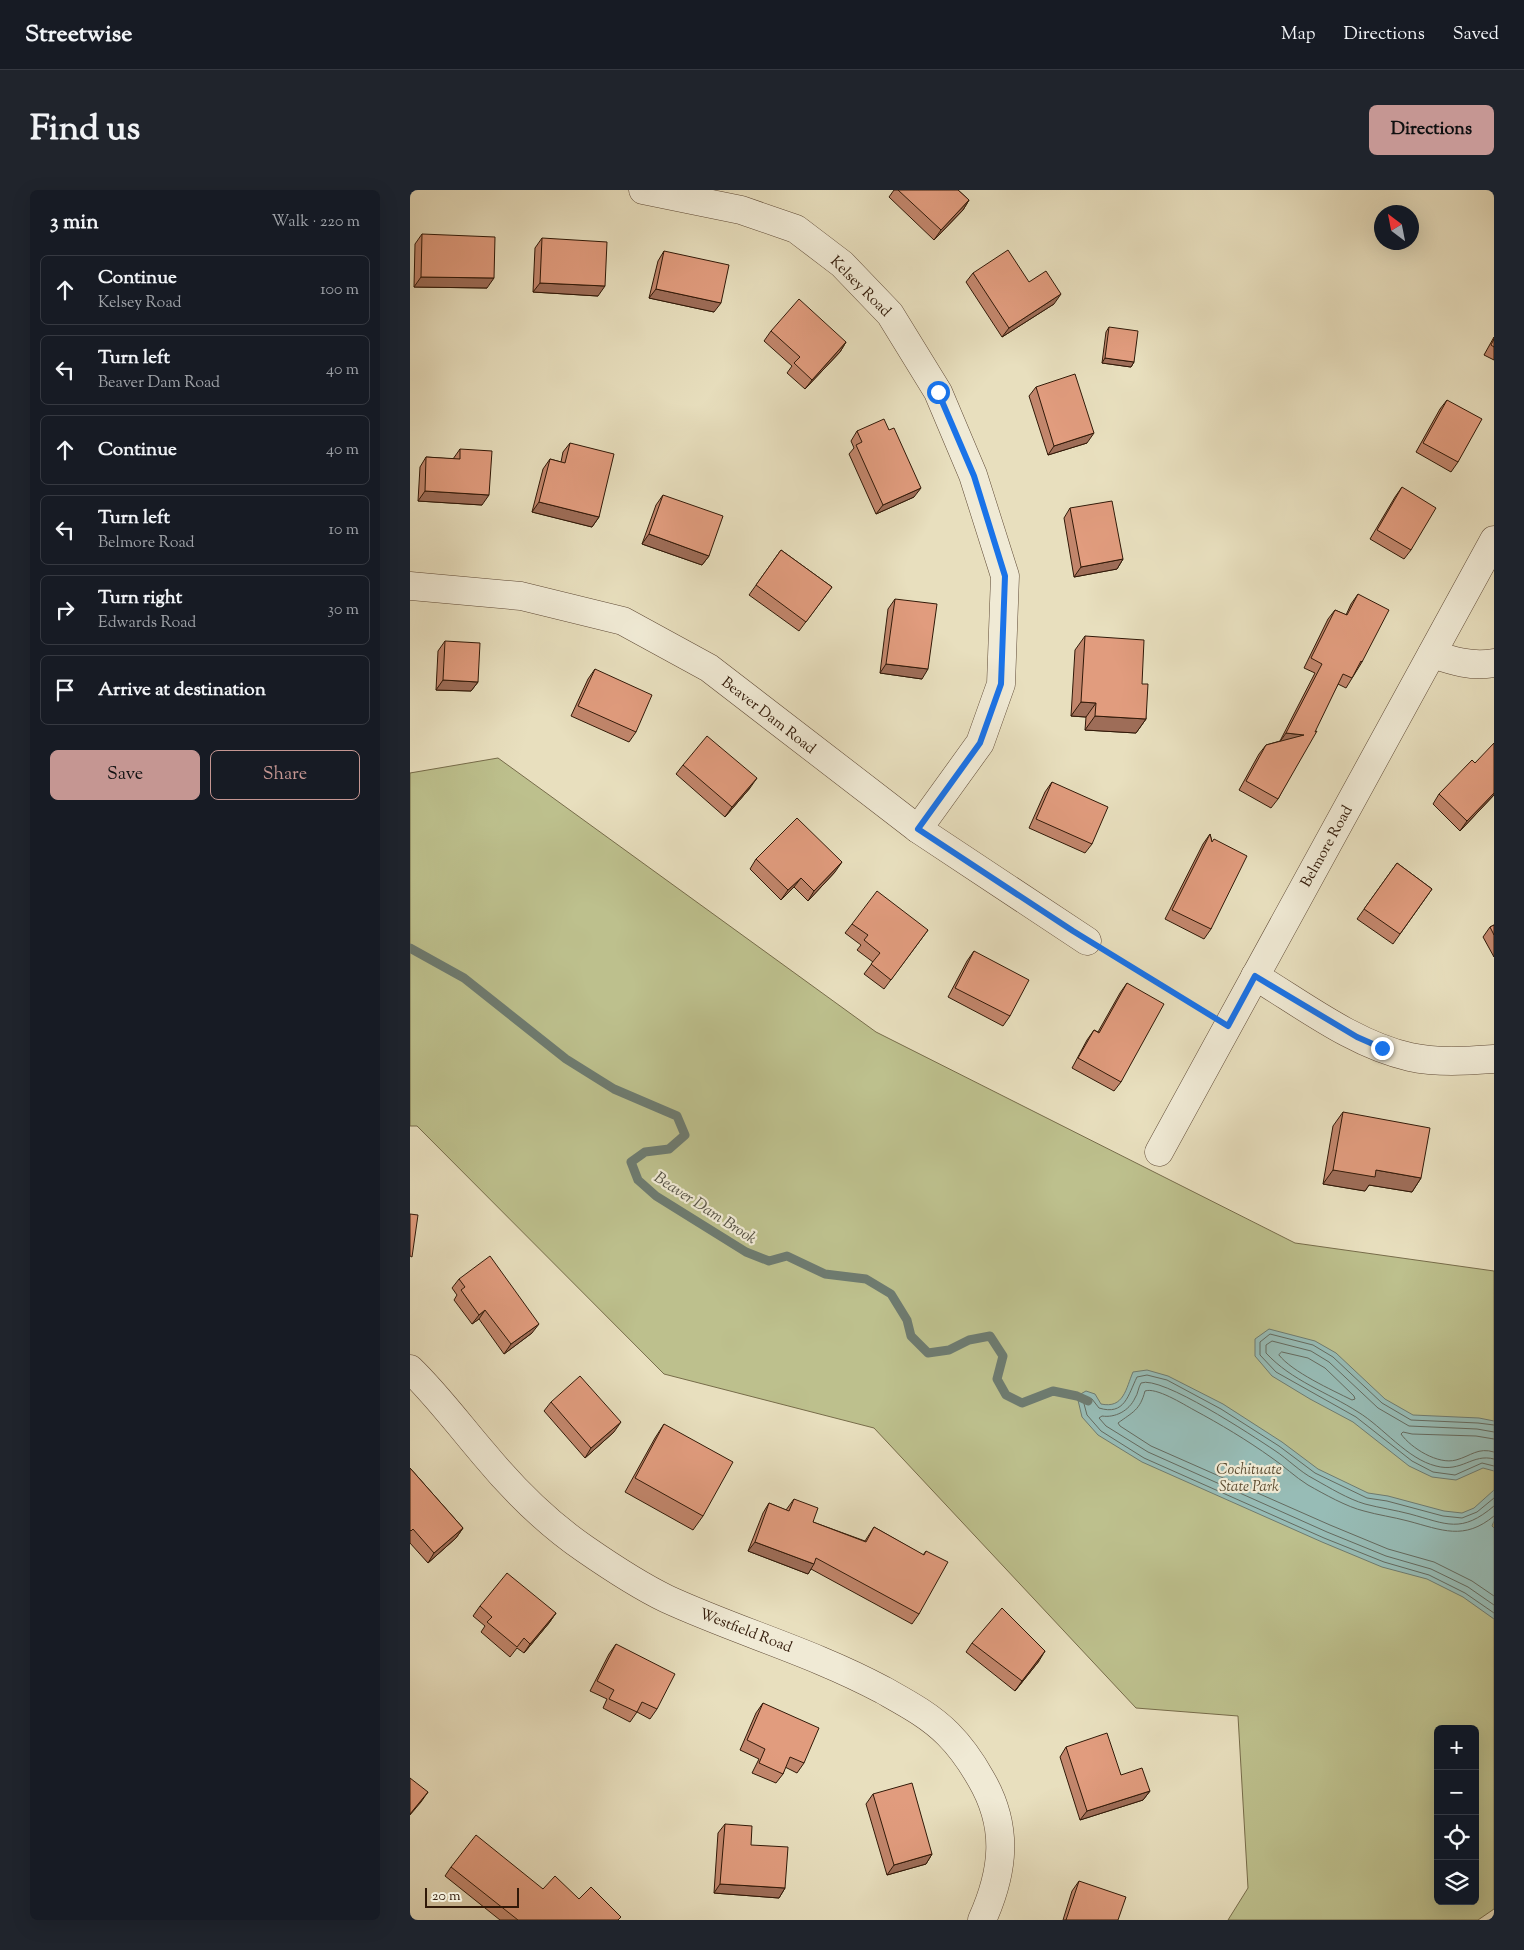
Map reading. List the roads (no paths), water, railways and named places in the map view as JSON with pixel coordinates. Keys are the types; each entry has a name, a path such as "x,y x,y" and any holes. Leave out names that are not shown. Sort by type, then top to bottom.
{"street":[{"name":"Kelsey Road","path":"643,190 741,210 796,229 842,264 890,314 938,392 974,476 1005,576 1001,684 980,743 918,829"},
{"name":"Belmore Road","path":"1159,1152 1494,540"},
{"name":"Beaver Dam Road","path":"410,586 521,596 623,621 709,668 918,829 1080,936"},
{"path":"1432,654 1458,663 1481,666 1494,663"},
{"path":"1255,976 1357,1037 1382,1048 1411,1057 1440,1060 1494,1059"},
{"name":"Westfield Road","path":"410,1369 430,1388 485,1456 516,1489 547,1520 583,1548 626,1576 666,1598 807,1653 852,1674 920,1712 948,1733 970,1760 989,1793 999,1825 1000,1863 993,1896 982,1920"}],"water":[{"path":"1269,1329 1315,1341 1336,1353 1385,1399 1413,1415 1479,1418 1494,1421 1494,1471 1483,1468 1456,1480 1432,1477 1409,1466 1353,1422 1272,1376 1255,1356 1255,1339"},
{"path":"1147,1370 1168,1376 1223,1404 1282,1442 1318,1469 1368,1493 1388,1496 1444,1511 1462,1513 1474,1508 1494,1490 1494,1521 1492,1526 1494,1528 1494,1619 1463,1597 1427,1579 1382,1567 1322,1542 1142,1462 1098,1435 1082,1417 1077,1396 1086,1391 1095,1394 1101,1404 1109,1405 1115,1403 1123,1396 1133,1372"}],"waterway":[{"name":"Beaver Dam Brook","path":"410,948 464,978 566,1059 614,1089 677,1116 685,1135 669,1149 645,1152 631,1162 638,1180 656,1196 746,1252 769,1261 787,1256 825,1274 866,1279 891,1294 907,1320 911,1336 928,1353 949,1350 969,1340 990,1336 1003,1356 997,1379 1006,1395 1022,1403 1053,1391 1077,1396 1088,1401"}],"park label":[{"name":"Cochituate State Park","path":"1249,1478"}]}
